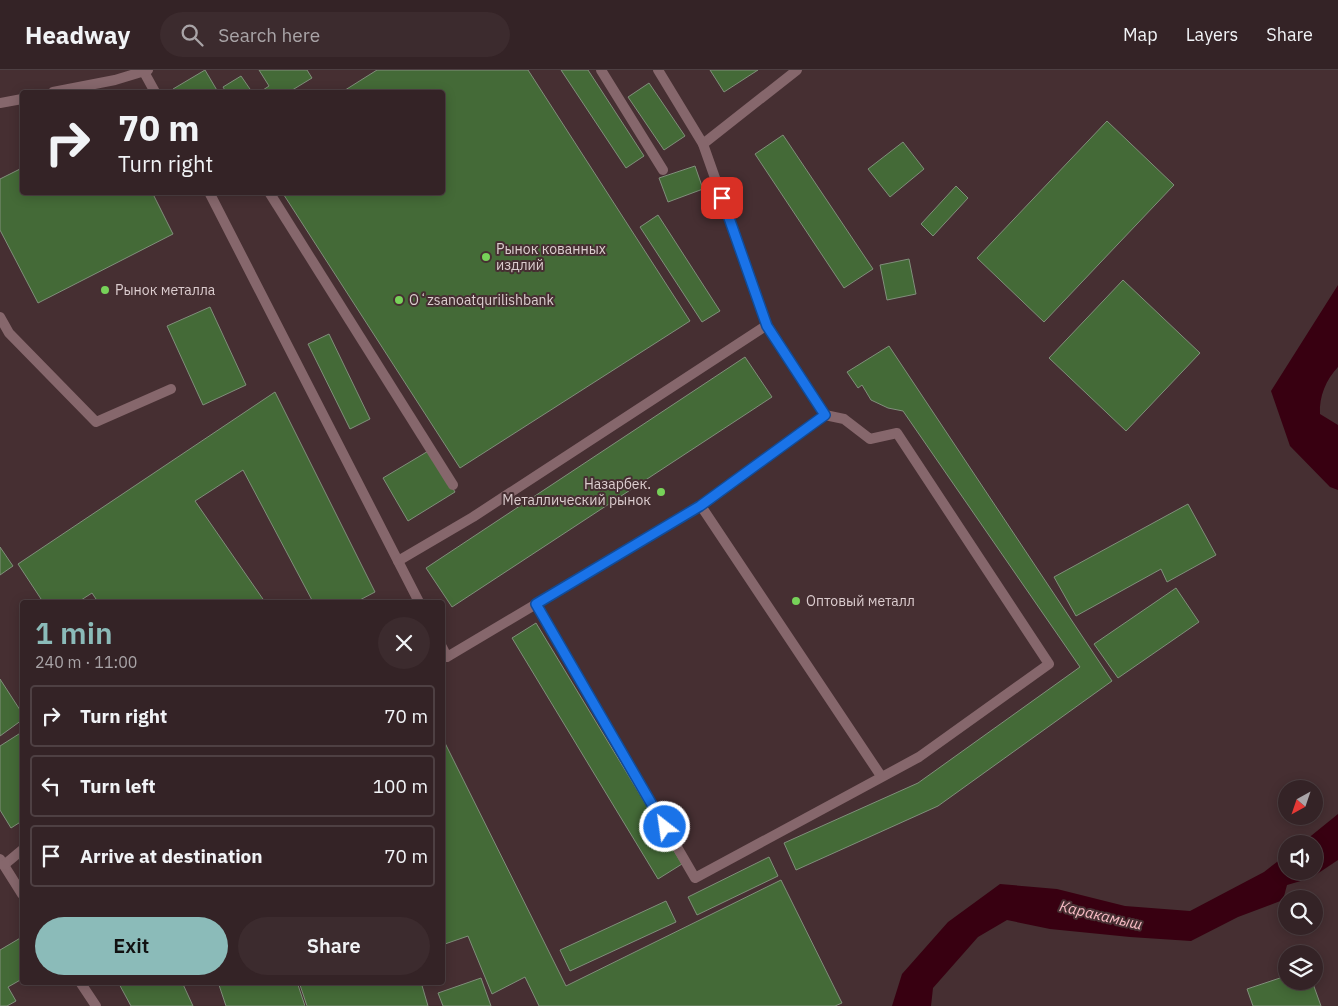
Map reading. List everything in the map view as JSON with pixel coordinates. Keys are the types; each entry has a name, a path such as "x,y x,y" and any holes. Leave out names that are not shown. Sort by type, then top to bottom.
{"lane":[{"path":"601,70 663,170"},
{"path":"536,604 695,878 919,757 1049,664 897,433 870,439 844,419 825,415 767,326 703,144 658,70"},
{"path":"703,144 797,70"},
{"path":"63,90 146,71 154,90"},
{"path":"0,104 20,99"},
{"path":"211,195 418,600"},
{"path":"270,195 453,485"},
{"path":"0,316 9,333 96,422 170,390"},
{"path":"398,561 473,517 767,326"},
{"path":"445,653 447,657 700,506 825,415"},
{"path":"700,506 881,776"},
{"path":"20,851 2,862 20,891"},
{"path":"82,985 96,1006"}],"water":[{"path":"1338,285 1338,367 1324,389 1320,414 1338,425 1338,490 1330,487 1290,446 1271,391"},
{"path":"1338,814 1338,860 1323,870 1323,835 1312,835"},
{"name":"Каракамыш","path":"1278,861 1278,880 1304,880 1287,885 1286,890 1278,890 1278,902 1238,917 1191,941 1050,929 1007,920 978,937 933,988 931,1006 892,1006 902,974 948,922 1000,884 1057,889 1125,906 1190,911 1264,872"}],"building":[{"path":"205,70 217,90 174,90"},
{"path":"259,70 307,70 312,78 292,90 263,90 269,86"},
{"name":"Рынок кованных издлий","path":"377,70 528,70 690,321 460,468 284,195 445,195 445,90 345,90"},
{"path":"561,70 588,70 644,156 626,168"},
{"path":"710,70 758,70 724,92"},
{"path":"241,76 251,90 225,90 223,87"},
{"path":"649,83 685,136 664,150 628,97"},
{"path":"1107,121 1174,185 1044,322 977,258"},
{"path":"783,135 873,269 844,288 755,154"},
{"path":"903,142 924,169 890,197 868,169"},
{"path":"695,166 703,189 668,202 659,178"},
{"path":"20,169 20,195 154,195 173,234 38,303 0,230 0,179"},
{"path":"956,186 968,198 933,236 921,224"},
{"path":"658,215 720,311 702,322 640,227"},
{"path":"909,259 916,294 887,300 880,265"},
{"path":"1123,280 1200,353 1126,431 1049,358"},
{"path":"210,307 246,385 203,405 167,326"},
{"path":"329,334 370,419 350,429 308,344"},
{"path":"889,346 1112,681 938,806 796,870 784,843 918,783 1080,667 903,411 888,408 871,400 862,385 858,388 847,372"},
{"path":"745,357 772,397 452,607 426,568"},
{"path":"275,392 375,592 360,600 312,600 243,470 195,501 264,600 97,600 92,593 81,600 42,600 18,564"},
{"path":"430,450 455,492 408,521 383,478"},
{"path":"1188,504 1216,555 1167,582 1161,569 1076,616 1054,577"},
{"path":"0,547 13,566 0,575"},
{"path":"1176,588 1199,622 1118,678 1094,644"},
{"path":"536,623 682,864 658,879 512,638"},
{"path":"0,679 20,710 20,721 0,736"},
{"path":"20,733 20,822 11,828 0,810 0,746"},
{"path":"445,743 566,986 781,880 842,1003 835,1006 539,1006 525,977 492,994 468,936 445,944"},
{"path":"769,857 778,876 697,915 688,897"},
{"path":"666,901 676,922 570,971 560,950"},
{"path":"20,938 20,980 8,987 16,1001 7,1006 0,1006 0,950"},
{"path":"481,978 491,1006 443,1006 438,993"},
{"path":"1278,979 1278,990 1315,990 1321,1006 1253,1006 1247,989"},
{"path":"120,985 183,985 193,1006 131,1006"},
{"path":"219,985 298,985 305,1006 226,1006"},
{"path":"300,985 422,985 428,1006 307,1006"}],"place":[{"name":"Рынок кованных издлий","path":"486,257"},
{"name":"Рынок металла","path":"105,290"},
{"name":"Oʻzsanoatqurilishbank","path":"399,300"},
{"name":"Назарбек. Металлический рынок","path":"661,492"},
{"name":"Оптовый металл","path":"796,601"}],"route":[{"path":"665,827 536,604 700,506 825,415 767,326 722,198"}]}
